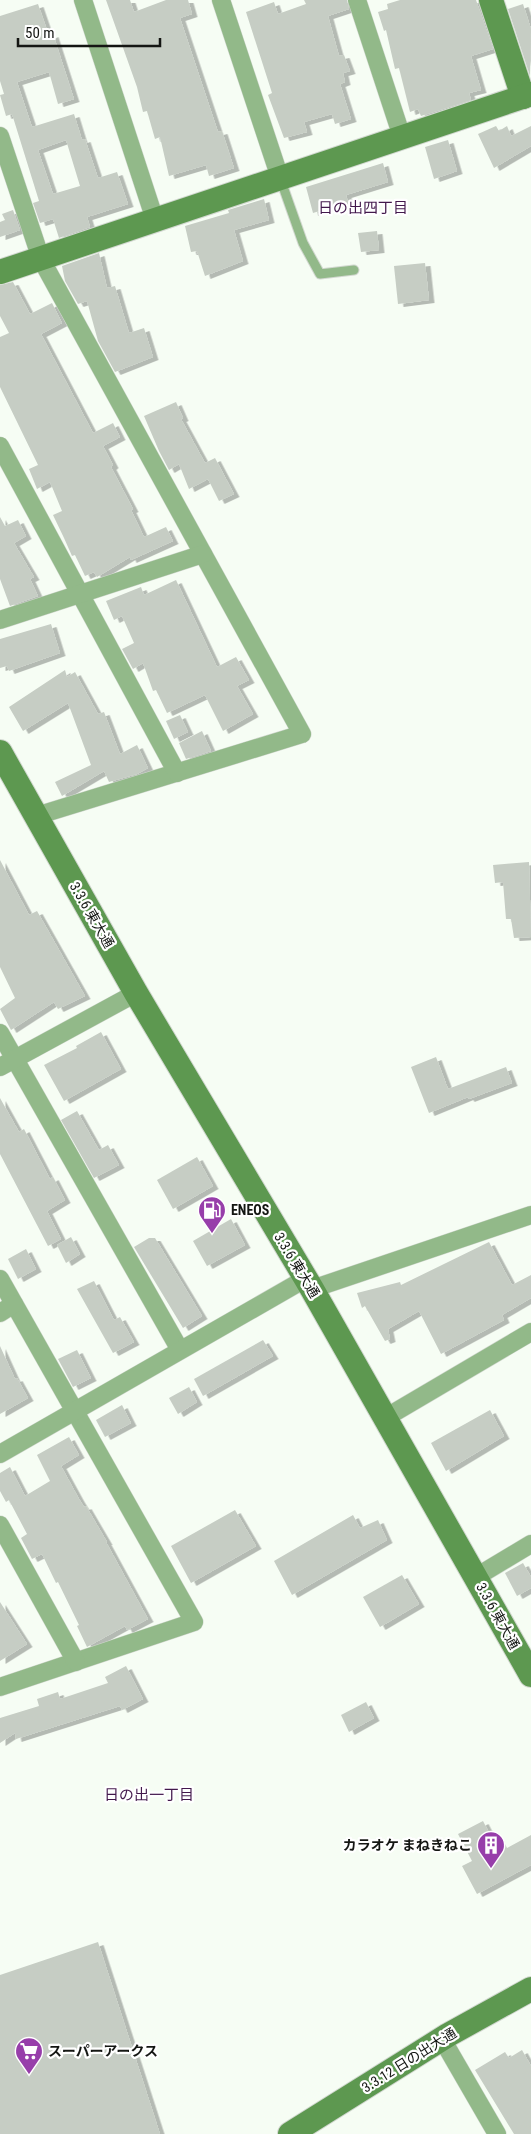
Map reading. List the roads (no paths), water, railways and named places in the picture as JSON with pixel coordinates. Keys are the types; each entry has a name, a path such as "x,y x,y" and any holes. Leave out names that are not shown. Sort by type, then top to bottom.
{"street":[{"path":"84,0 155,220"},
{"path":"221,0 280,178"},
{"path":"357,0 402,137"},
{"path":"0,272 527,95 491,0"},
{"path":"0,136 40,259 302,734 36,816"},
{"path":"0,446 177,773"},
{"path":"0,620 203,554"},
{"name":"3.3.6 東大通","path":"0,752 136,993 308,1284 531,1675"},
{"path":"7,1063 136,993"},
{"path":"0,1033 7,1063 180,1350"},
{"path":"0,1454 180,1350 308,1284 531,1215"},
{"path":"0,1279 7,1309 75,1411 194,1622 0,1687"},
{"path":"385,1418 531,1332"},
{"path":"0,1525 76,1662"},
{"path":"476,1577 531,1544"},
{"name":"3.3.12 日の出大通","path":"291,2134 442,2039 531,1989"},
{"path":"442,2039 497,2134"}],"lane":[{"path":"280,178 303,243 320,274 354,270"}],"place":[{"name":"ENEOS","path":"212,1234"},
{"name":"カラオケ まねきねこ","path":"491,1869"},
{"name":"スーパーアークス","path":"29,2075"}],"district":[{"name":"日の出四丁目","path":"363,208"},
{"name":"日の出一丁目","path":"149,1795"}]}
